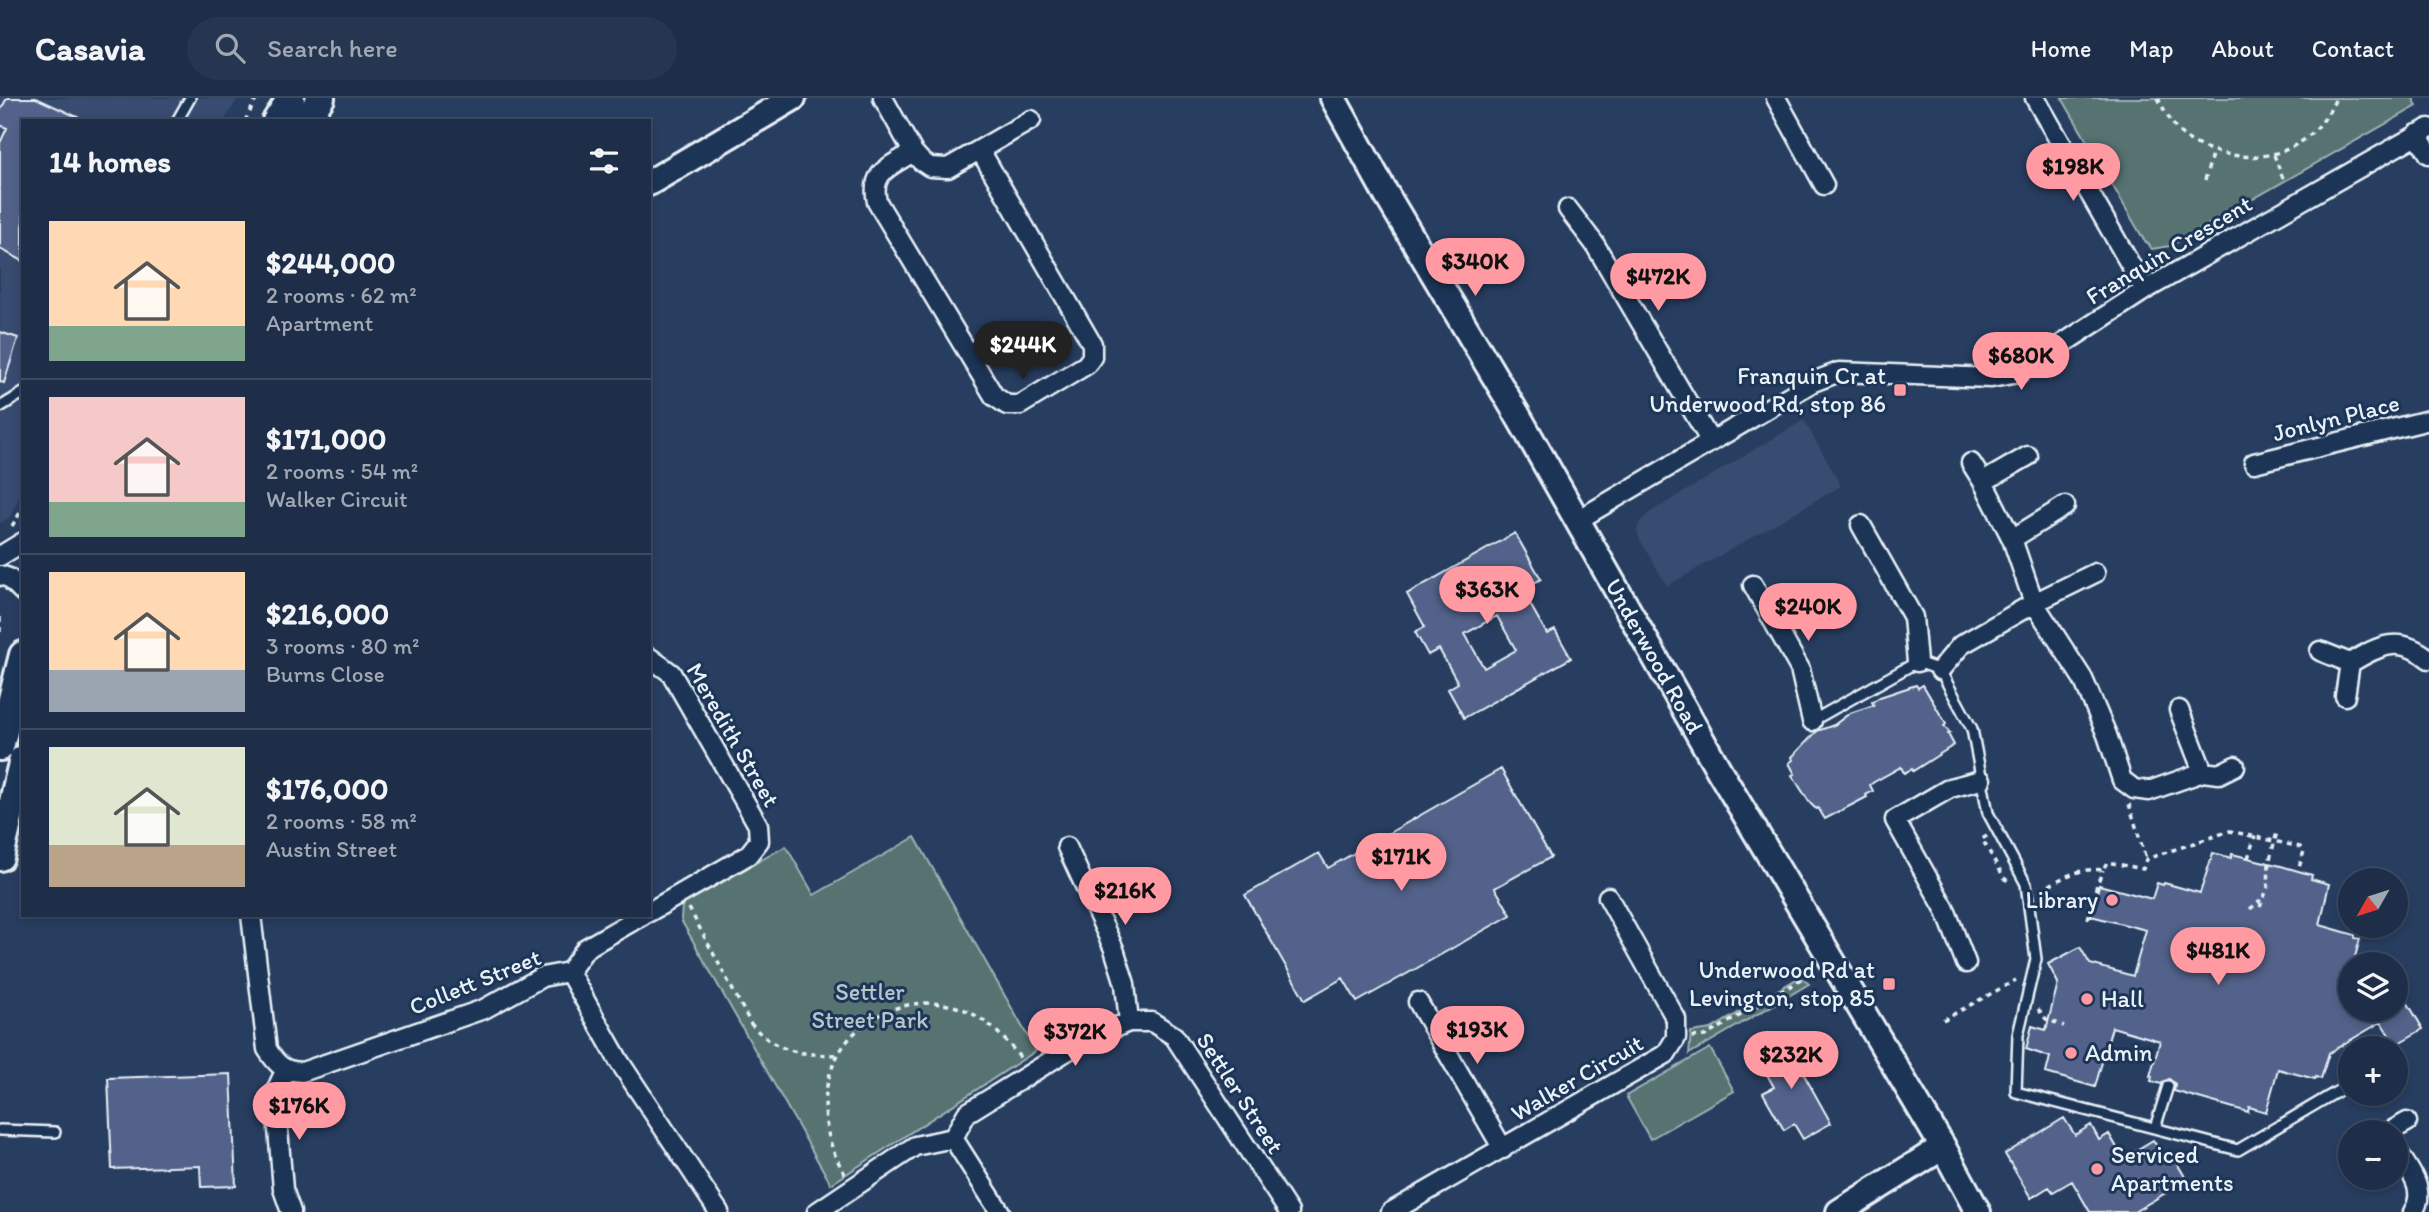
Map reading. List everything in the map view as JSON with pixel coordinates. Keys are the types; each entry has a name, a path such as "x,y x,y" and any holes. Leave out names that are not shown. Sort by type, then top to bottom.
{"main road":[{"path":"277,119 290,98"},
{"path":"307,119 321,98"},
{"path":"651,182 793,98"},
{"name":"Underwood Road","path":"1333,98 1386,194 1578,520 1727,784 1943,1147 1978,1212"},
{"path":"0,747 21,662"},
{"path":"0,857 21,768"},
{"path":"1839,1212 1943,1147"}],"street":[{"path":"883,98 913,152 920,161 930,167 948,168 1031,120"},
{"path":"1776,98 1824,185"},
{"path":"2035,98 2145,290"},
{"name":"Franquin Crescent","path":"1578,520 1813,382 1839,372 1991,378 2018,373 2145,290 2423,131 2429,154"},
{"path":"913,152 878,175 874,187 877,202 994,396 1007,405 1020,405 1086,365 1092,357 1092,344 980,150"},
{"path":"1568,209 1594,243 1711,442"},
{"name":"Jonlyn Place","path":"2254,463 2429,421"},
{"path":"1983,482 2028,456"},
{"path":"1971,463 2012,539 2034,603 2082,679 2107,734 2122,780 2137,789 2149,792 2203,772 2218,774 2235,766"},
{"path":"2012,539 2065,506"},
{"path":"1861,525 1913,617 1917,662"},
{"path":"0,556 21,543"},
{"path":"1940,670 1961,645 2034,603 2095,573"},
{"path":"0,575 9,578 21,590"},
{"path":"1753,585 1800,669 1812,721"},
{"path":"2350,663 2377,647 2395,644 2417,649 2429,659"},
{"path":"2320,650 2350,663"},
{"name":"Meredith Street","path":"651,658 671,673 758,825 758,841 748,855 651,911"},
{"path":"2345,696 2350,663"},
{"path":"2179,710 2203,772"},
{"path":"1966,963 1945,909 1895,820 1950,788 1981,780"},
{"path":"817,1212 915,1146 953,1138 967,1113 1086,1039 1129,1022 1125,984 1114,948 1067,847"},
{"name":"Walker Circuit","path":"1391,1212 1666,1054 1676,1038 1676,1019 1608,897"},
{"path":"251,917 267,1049 275,1063 285,1071 275,1093 284,1189 291,1212"},
{"path":"569,972 586,948 640,917"},
{"name":"Collett Street","path":"285,1071 302,1072 439,1025 484,1009 542,977 569,972 620,1061 719,1212"},
{"name":"Walker Circuit","path":"1418,1002 1503,1149"},
{"name":"Settler Street","path":"1129,1022 1152,1022 1174,1036 1289,1212"},
{"path":"953,1138 1000,1212"},
{"path":"2408,1169 2419,1187 2420,1199 2413,1212"}],"lane":[{"path":"178,119 190,98"},
{"path":"0,407 21,394"},
{"path":"1812,721 1917,662 1940,670 1972,729 1988,813 2026,884 2036,959 2018,1035 2016,1092 2238,1150 2338,1091"},
{"path":"2155,1128 2168,1086"},
{"path":"0,1130 55,1132"}],"path":[{"path":"246,119 257,98"},
{"path":"2158,98 2166,115 2186,137 2213,151 2238,157 2274,155 2288,151 2311,136 2330,112 2336,98"},
{"path":"2205,180 2213,151"},
{"path":"2274,155 2284,181"},
{"path":"8,529 16,522 21,512"},
{"path":"0,617 0,636"},
{"path":"2088,919 2097,884 2107,862 2143,869 2146,859 2129,804 2137,789"},
{"path":"2146,859 2230,831 2301,847 2304,851 2298,871"},
{"path":"2260,907 2267,887 2269,863 2277,832"},
{"path":"2248,858 2255,836"},
{"path":"2041,902 2039,892 2065,876 2089,868 2103,870"},
{"path":"682,893 751,1024 761,1035 789,1051 836,1055"},
{"path":"2250,909 2262,898"},
{"path":"1676,1038 1706,1036 1809,975"},
{"path":"1943,1020 2018,979"},
{"path":"853,1188 831,1141 824,1112 827,1084 836,1055 858,1027 885,1011 915,1003 943,1004 969,1011 992,1026 1032,1072"},
{"path":"2037,1008 2046,1019 2064,1026"}],"shaded area":[{"path":"0,98 238,98 225,119 21,119 21,492 10,517 0,523"},
{"path":"1804,420 1841,486 1667,586 1639,538 1637,530 1640,522 1649,513"}],"green space":[{"path":"2062,98 2413,98 2417,106 2170,246 2152,249 2144,240"},
{"name":"Settler Street Park","path":"915,837 1036,1051 831,1184 681,920 682,905 786,846 814,895"},
{"path":"1800,977 1809,984 1689,1054 1691,1032 1711,1029"},
{"path":"1710,1048 1734,1091 1650,1139 1626,1096"}],"building":[{"path":"7,98 36,98 82,119 21,119 21,260 0,249 0,143 7,128 0,125 0,111"},
{"path":"0,332 18,338 4,383 0,382"},
{"path":"1515,533 1541,579 1522,590 1547,634 1555,630 1571,658 1464,718 1448,689 1458,683 1439,649 1428,655 1415,632 1425,627 1407,594","holes":["1497,616 1516,650 1484,668 1465,634"]},
{"path":"1916,685 1918,688 1923,685 1946,724 1944,726 1954,745 1913,771 1912,769 1904,773 1901,767 1874,782 1870,785 1873,791 1866,795 1867,797 1825,819 1818,808 1810,803 1792,775 1795,774 1789,763 1793,760 1792,757 1817,731 1834,725 1850,713 1874,705 1872,702 1880,697"},
{"path":"1501,769 1551,857 1495,888 1511,915 1357,1002 1343,978 1305,1000 1245,895 1319,853 1328,868"},
{"path":"2213,853 2231,858 2232,854 2281,866 2312,875 2311,879 2329,884 2320,925 2338,930 2338,938 2360,939 2356,952 2338,952 2338,1022 2381,1022 2358,1036 2338,1036 2338,1048 2329,1053 2321,1079 2278,1069 2266,1112 2249,1107 2248,1112 2174,1091 2175,1084 2169,1079 2161,1084 2151,1081 2160,1041 2112,1027 2095,1087 2046,1073 2050,1057 2026,1049 2032,1026 2046,1030 2058,983 2048,964 2080,947 2090,964 2133,976 2146,930 2091,916 2099,885 2152,899 2157,883 2200,893"},
{"path":"2408,1003 2423,1029 2408,1038 2390,1036 2381,1022 2408,1022"},
{"path":"1783,1037 1831,1123 1803,1139 1794,1124 1784,1130 1763,1093 1774,1087 1755,1053"},
{"path":"231,1074 236,1186 201,1187 200,1166 112,1169 108,1078"},
{"name":"Serviced Apartments","path":"2064,1118 2075,1135 2091,1125 2099,1140 2109,1134 2123,1158 2153,1140 2163,1156 2170,1152 2187,1180 2134,1212 2090,1212 2072,1181 2053,1192 2049,1187 2031,1198 2005,1154"}],"place":[{"name":"Franquin Cr at Underwood Rd, stop 86","path":"1900,390"},
{"name":"Library","path":"2112,900"},
{"name":"Underwood Rd at Levington, stop 85","path":"1889,984"},
{"name":"Hall","path":"2087,999"},
{"name":"Admin","path":"2071,1053"},
{"name":"Serviced Apartments","path":"2097,1169"}]}
